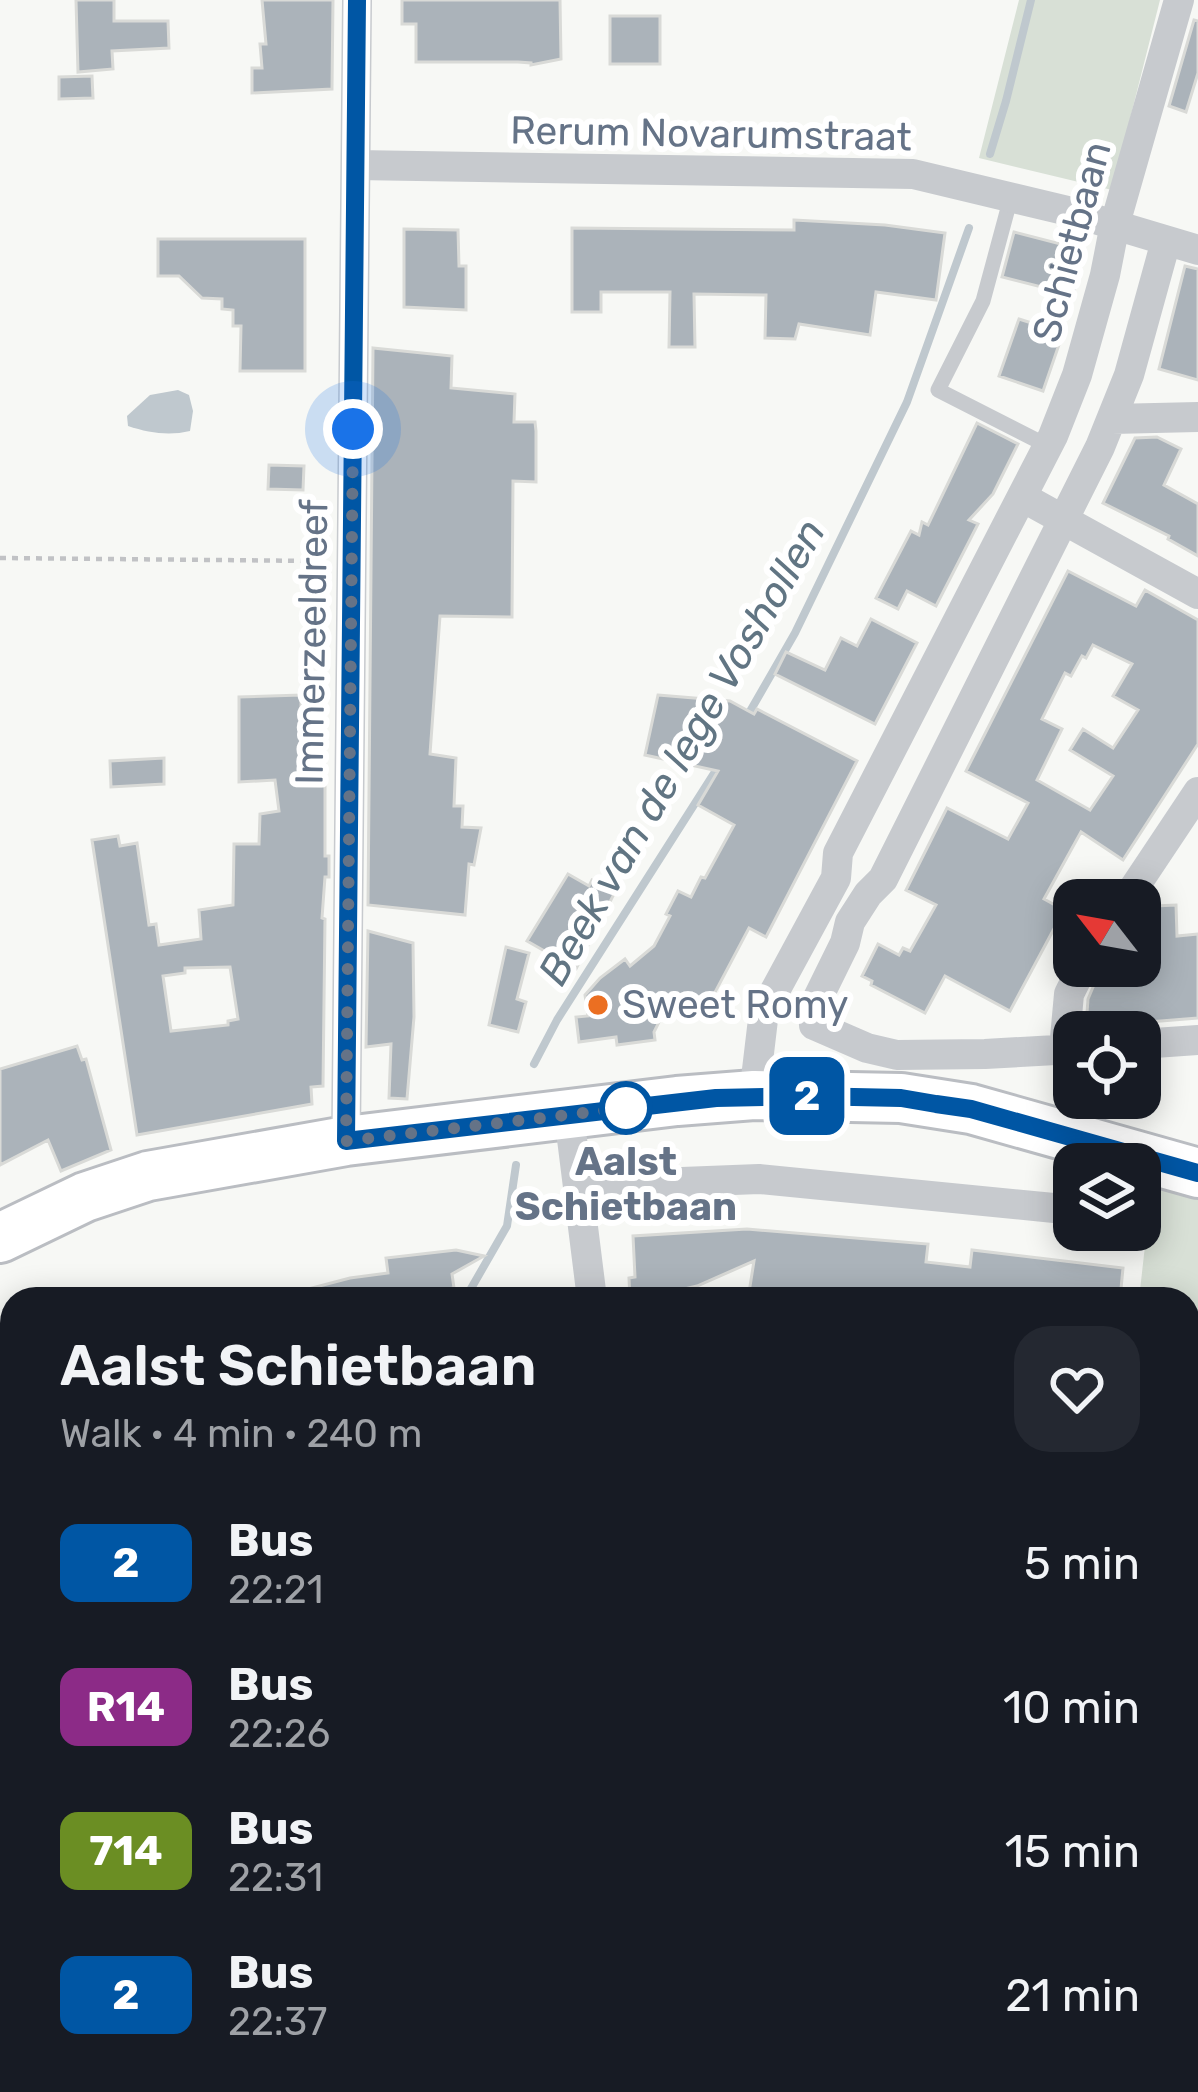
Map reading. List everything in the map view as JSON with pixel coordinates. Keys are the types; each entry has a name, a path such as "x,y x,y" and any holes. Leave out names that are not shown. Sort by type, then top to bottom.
{"main road":[{"path":"0,1238 85,1197 148,1176 346,1141 754,1096 901,1098 971,1109 1198,1173"}],"street":[{"name":"Immerzeeldreef","path":"346,1141 357,0"},
{"name":"Schietbaan","path":"754,1096 764,1011 836,878 838,853 1048,446 1077,375 1179,0"},
{"name":"Rerum Novarumstraat","path":"356,165 913,174 1115,224 1198,250"},
{"path":"814,1025 813,1008 850,922 883,879 1112,419 1166,241"},
{"path":"1112,419 1198,416"},
{"path":"1022,497 1198,594"},
{"path":"1140,879 1198,792"},
{"path":"836,878 868,893"},
{"path":"760,1044 814,1025 867,1048 897,1055 1053,1050"},
{"path":"1161,1043 1198,1040"},
{"path":"971,1109 985,1054"},
{"path":"569,1115 591,1287"},
{"path":"579,1186 759,1179 1053,1208"}],"lane":[{"path":"1011,197 983,302 938,390 1048,446"}],"path":[{"path":"0,558 352,562"}],"shaded area":[{"path":"1019,0 1160,0 1112,190 979,158"},
{"path":"178,390 189,395 190,431 159,433 128,426 127,416 150,395"},
{"path":"1161,1187 1198,1200 1198,1287 1140,1287 1144,1251 1161,1251"}],"building":[{"path":"76,0 114,0 114,21 168,21 169,48 112,51 113,69 78,72"},
{"path":"262,0 333,0 332,89 252,93 252,68 262,68 260,44 266,44"},
{"path":"402,0 560,0 561,59 531,65 416,62 416,24 402,24"},
{"path":"610,16 660,16 660,64 610,64"},
{"path":"1194,20 1198,21 1198,73 1186,112 1169,106"},
{"path":"92,76 93,98 59,99 59,77"},
{"path":"794,220 945,233 936,300 876,292 870,335 799,324 795,339 765,338 766,295 694,294 695,347 669,347 670,292 601,292 601,312 572,312 572,228 794,230"},
{"path":"404,229 458,230 459,266 466,266 466,310 404,307"},
{"path":"1014,232 1084,250 1073,295 1002,277"},
{"path":"158,239 305,239 305,371 240,371 241,326 233,326 233,310 222,309 222,299 202,298 179,276 158,276"},
{"path":"1185,266 1198,269 1198,380 1159,369"},
{"path":"1019,319 1063,333 1043,391 999,376"},
{"path":"373,348 452,356 451,388 515,394 514,422 535,422 536,482 513,481 512,617 440,616 430,754 456,758 454,806 463,806 462,827 481,828 474,865 469,864 465,915 368,905"},
{"path":"977,423 1018,444 993,494 969,520 978,524 936,606 907,591 898,609 876,598 911,531 919,535 922,522 928,525"},
{"path":"1157,437 1181,449 1164,485 1198,504 1198,556 1103,503 1135,438"},
{"path":"269,465 304,466 303,490 268,489"},
{"path":"1068,571 1136,606 1145,590 1198,620 1198,744 1123,860 1081,832 1044,899 1053,904 1053,931 1010,1011 945,976 925,1013 871,985 862,976 878,944 899,955 903,948 910,951 936,905 906,890 947,808 1008,839 1028,803 966,771","holes":["1093,645 1132,664 1113,696 1138,710 1113,748 1083,729 1070,750 1113,776 1090,810 1037,780 1062,729 1042,719 1065,673 1071,676"]},
{"path":"871,619 917,643 875,724 775,674 786,652 825,670 841,638 857,646"},
{"path":"301,695 301,756 325,756 329,877 325,877 322,918 323,1086 311,1087 312,1104 137,1135 92,840 118,836 120,846 137,843 149,925 156,924 159,945 201,939 199,910 233,905 234,844 259,844 260,814 279,811 275,780 239,782 239,697","holes":["230,967 238,1019 228,1025 171,1031 163,976 185,973 185,968"]},
{"path":"658,695 730,701 754,714 757,709 857,761 766,937 749,928 703,1015 671,998 654,1032 655,1040 617,1045 616,1037 579,1042 576,1017 588,1016 585,995 625,959 630,966 654,946 678,891 691,897 734,825 698,805 718,771 645,755"},
{"path":"164,758 164,784 111,787 110,761"},
{"path":"568,874 589,886 592,880 615,892 576,969 527,941"},
{"path":"1176,905 1177,936 1198,934 1198,1018 1161,1021 1161,1011 1087,1011 1093,987 1161,987 1161,906"},
{"path":"368,931 413,943 414,1017 407,1099 389,1098 391,1044 366,1047"},
{"path":"506,947 529,953 517,999 526,1002 518,1032 489,1025"},
{"path":"77,1046 82,1060 86,1059 111,1150 61,1171 48,1140 0,1165 0,1069"},
{"path":"747,1229 928,1244 926,1262 970,1267 972,1250 1123,1268 1121,1287 750,1287 754,1261 693,1287 629,1287 629,1278 635,1277 633,1236"},
{"path":"456,1250 484,1256 452,1274 454,1287 316,1287 388,1273 386,1258"}],"waterway":[{"path":"990,154 1031,0"},
{"name":"Beek van de lege Voshollen","path":"745,720 795,633 907,402 969,228"},
{"name":"Beek van de lege Voshollen","path":"534,1064 557,1020 720,764"},
{"name":"Beek van de lege Voshollen","path":"472,1287 507,1226 516,1165"}],"bus line":[{"name":"2","path":"357,0 346,1141 677,1101 754,1096 901,1098 971,1109 1198,1173"}],"place":[{"name":"Sweet Romy","path":"598,1005"},
{"name":"Aalst Schietbaan","path":"626,1108"}],"route":[{"path":"353,429 346,1141 626,1108"}]}
